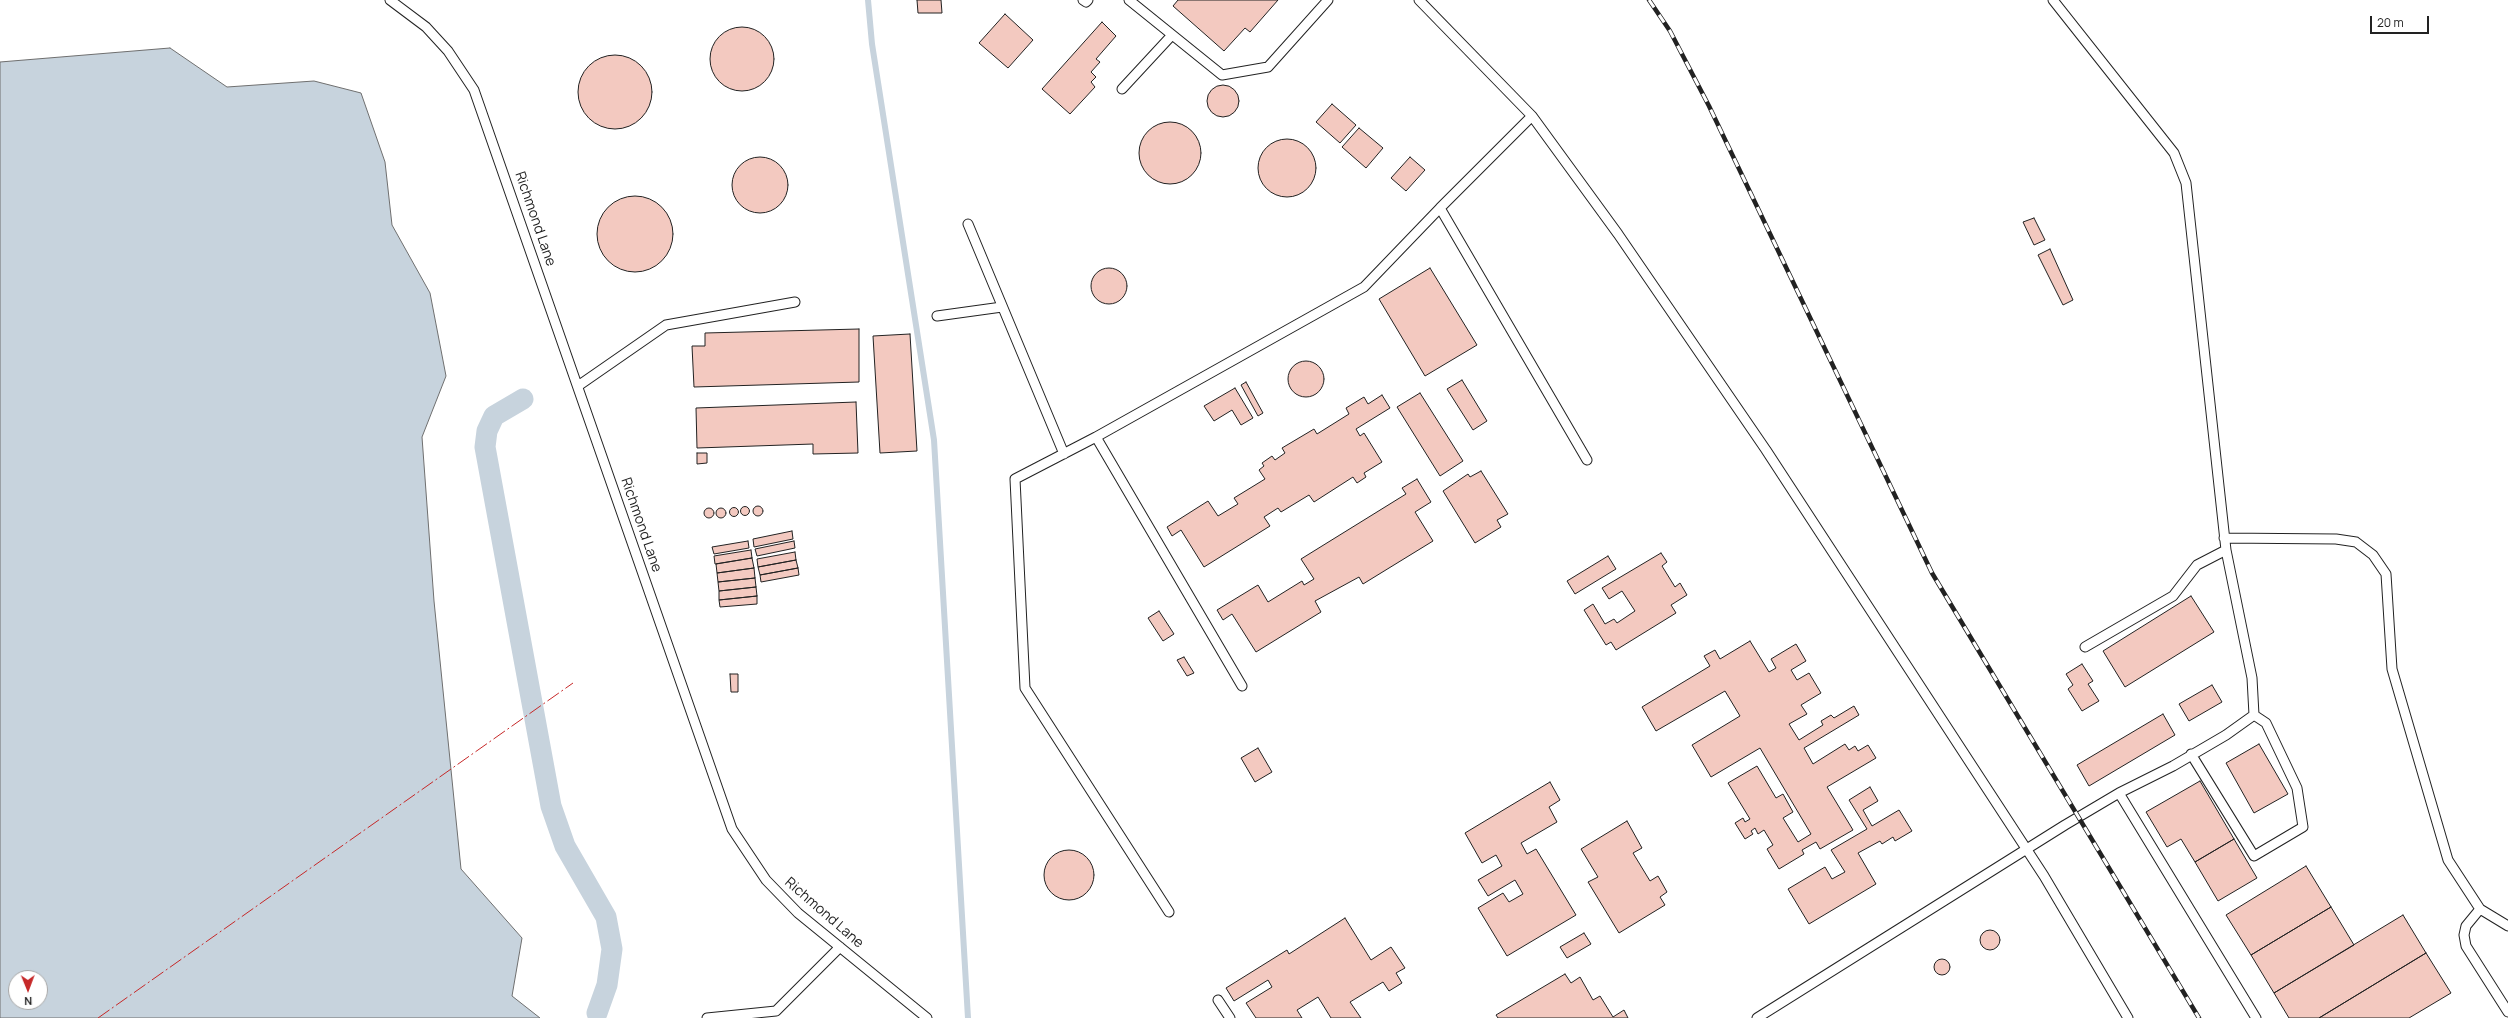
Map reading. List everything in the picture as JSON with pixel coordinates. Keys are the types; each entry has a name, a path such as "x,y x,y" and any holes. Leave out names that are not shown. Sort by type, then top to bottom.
{"lane":[{"name":"Richmond Lane","path":"390,0 403,4 426,27 448,51 474,90 732,829 766,880 798,913 927,1018"},
{"path":"1083,0 1086,2 1088,0"},
{"path":"1129,0 1222,76 1268,67 1328,0"},
{"path":"1419,0 1532,116 1618,234 1766,450 2026,849 2128,1018"},
{"path":"2053,0 2174,153 2186,183 2224,538 2252,678 2254,715"},
{"path":"1122,89 1172,35"},
{"path":"1169,912 1025,688 1015,479 1096,437 1364,287 1532,116"},
{"path":"1440,208 1587,460"},
{"path":"968,224 1064,454"},
{"path":"578,386 666,325 795,302"},
{"path":"937,316 1002,307"},
{"path":"1096,437 1242,686"},
{"path":"2224,538 2336,539 2356,542 2373,555 2386,574 2392,669 2448,860 2480,909 2508,926"},
{"path":"2085,647 2173,596 2197,565 2226,550"},
{"path":"1757,1018 2026,849 2119,794 2226,735 2254,715"},
{"path":"2191,754 2254,856 2303,827 2297,788 2266,723 2254,715"},
{"path":"2119,794 2256,1018"},
{"path":"2480,909 2466,926 2464,935 2466,946 2508,1012"},
{"path":"707,1018 776,1011 843,949"},
{"path":"1218,1000 1230,1018"}],"shaded area":[{"path":"170,48 227,87 314,81 361,93 385,162 392,225 430,293 446,376 422,437 434,601 461,869 522,938 512,996 540,1018 0,1018 0,62"}],"building":[{"path":"917,0 941,0 942,13 918,13"},
{"path":"1178,0 1278,0 1250,32 1245,28 1224,51 1173,6"},
{"path":"1005,14 1033,40 1008,68 979,43"},
{"path":"1102,22 1116,36 1096,59 1100,62 1091,72 1096,77 1091,82 1095,87 1070,114 1042,89"},
{"path":"742,27 760,32 765,36 769,41 774,59 769,77 765,82 760,86 742,91 724,86 719,82 715,77 710,59 715,41 719,36 724,32"},
{"path":"615,55 636,61 646,71 652,92 646,113 636,123 615,129 594,123 584,113 578,92 584,71 594,61"},
{"path":"1220,85 1226,85 1236,92 1239,101 1238,107 1232,114 1226,117 1220,117 1210,110 1207,104 1207,98 1214,88"},
{"path":"1332,104 1356,125 1340,143 1316,122"},
{"path":"1164,122 1176,122 1192,131 1199,141 1201,153 1199,165 1192,175 1176,184 1164,184 1153,179 1144,170 1139,159 1139,147 1144,136 1153,127"},
{"path":"1359,128 1383,148 1366,168 1342,147"},
{"path":"1287,139 1298,141 1311,152 1314,157 1316,168 1314,179 1303,192 1298,195 1287,197 1276,195 1263,184 1260,179 1258,168 1260,157 1271,144 1276,141"},
{"path":"754,157 766,157 776,161 784,169 788,179 788,191 784,201 776,209 766,213 754,213 744,209 736,201 732,191 732,179 736,169 744,161"},
{"path":"1410,157 1425,170 1406,191 1391,178"},
{"path":"628,196 642,196 656,202 667,213 673,227 673,241 670,249 662,261 656,266 642,272 628,272 614,266 603,255 597,241 597,227 603,213 614,202"},
{"path":"2034,218 2045,240 2034,245 2023,222"},
{"path":"2050,249 2073,300 2063,305 2038,255"},
{"path":"1113,268 1122,273 1126,279 1126,293 1122,299 1113,304 1105,304 1096,299 1092,293 1091,282 1096,273 1102,269"},
{"path":"1430,268 1477,345 1425,376 1379,299"},
{"path":"859,329 859,382 694,387 692,346 705,346 705,333"},
{"path":"910,334 917,451 880,453 873,336"},
{"path":"1309,361 1319,366 1323,372 1323,386 1319,392 1313,396 1303,397 1293,392 1289,386 1288,376 1293,366 1299,362"},
{"path":"1462,380 1487,421 1473,430 1447,389"},
{"path":"1246,382 1263,413 1258,416 1241,385"},
{"path":"1235,388 1253,418 1241,425 1232,410 1214,421 1204,406"},
{"path":"1420,393 1463,461 1440,476 1397,407"},
{"path":"1382,395 1390,408 1356,429 1360,436 1364,433 1382,462 1364,473 1366,477 1357,483 1353,477 1314,502 1309,495 1281,512 1278,508 1264,517 1270,526 1204,567 1181,530 1172,536 1167,527 1208,501 1218,516 1238,504 1234,498 1265,479 1259,470 1264,466 1262,463 1272,456 1275,460 1285,453 1282,448 1314,429 1317,434 1349,414 1346,408 1364,397 1368,404"},
{"path":"856,402 858,453 813,454 813,444 697,448 696,408"},
{"path":"697,453 707,453 707,463 697,464"},
{"path":"1481,471 1508,514 1497,520 1501,527 1475,543 1443,491 1468,474 1470,477"},
{"path":"1417,479 1431,502 1415,512 1433,541 1363,584 1359,577 1315,601 1321,612 1256,652 1232,614 1223,620 1217,610 1258,585 1268,602 1302,581 1304,585 1314,579 1301,559 1406,494 1402,488"},
{"path":"758,506 763,511 758,516 753,511"},
{"path":"743,507 747,507 749,511 747,515 743,515 741,513 741,509"},
{"path":"709,508 714,513 709,518 704,513"},
{"path":"719,508 723,508 725,509 725,517 719,518 716,515 716,511"},
{"path":"732,508 736,508 738,512 736,516 732,516 730,514 730,510"},
{"path":"792,531 793,539 754,547 753,539"},
{"path":"748,541 749,548 714,554 712,547"},
{"path":"794,541 795,548 757,556 755,549"},
{"path":"751,550 752,558 715,564 714,556"},
{"path":"795,552 796,560 758,567 757,559"},
{"path":"1661,553 1667,562 1662,566 1675,587 1680,583 1687,595 1671,605 1676,613 1616,650 1611,642 1606,645 1584,610 1593,604 1605,624 1614,619 1617,623 1635,611 1622,591 1609,599 1602,588"},
{"path":"1608,556 1616,569 1575,594 1567,581"},
{"path":"752,558 754,568 717,573 716,564"},
{"path":"796,560 798,568 760,575 758,567"},
{"path":"754,568 755,578 718,582 717,573"},
{"path":"798,568 799,575 761,582 760,575"},
{"path":"755,578 756,587 719,591 718,582"},
{"path":"756,587 757,596 719,600 719,591"},
{"path":"757,596 757,604 720,607 719,600"},
{"path":"2191,596 2214,632 2125,687 2103,651"},
{"path":"1159,611 1174,634 1163,641 1148,618"},
{"path":"1750,641 1769,672 1776,668 1771,659 1796,644 1806,661 1791,670 1797,680 1809,673 1821,693 1801,705 1807,714 1789,724 1799,740 1823,725 1821,721 1831,715 1834,718 1854,706 1859,715 1804,748 1813,764 1845,744 1849,750 1855,746 1858,751 1868,745 1876,758 1827,787 1853,830 1820,849 1816,842 1802,850 1804,854 1779,869 1767,849 1773,845 1764,830 1758,834 1755,828 1751,831 1753,834 1745,839 1735,823 1743,818 1745,822 1750,819 1728,783 1757,766 1776,798 1783,794 1793,812 1783,818 1798,842 1811,834 1760,748 1711,777 1692,745 1740,716 1725,691 1656,731 1642,707 1710,666 1704,656 1715,650 1720,659"},
{"path":"1184,657 1194,673 1187,676 1177,660"},
{"path":"2082,664 2093,681 2088,684 2099,701 2082,711 2068,689 2073,685 2066,674"},
{"path":"730,674 738,674 738,692 731,692"},
{"path":"2212,685 2222,702 2189,721 2179,704"},
{"path":"2163,714 2175,735 2089,786 2077,765"},
{"path":"2259,744 2288,794 2254,813 2226,763"},
{"path":"1258,748 1272,772 1255,782 1241,758"},
{"path":"2200,781 2234,839 2195,862 2181,839 2167,847 2146,812"},
{"path":"1550,782 1560,800 1549,807 1557,822 1521,843 1527,854 1536,849 1576,915 1507,956 1478,908 1503,893 1509,902 1523,894 1515,880 1488,896 1478,880 1502,866 1496,855 1482,863 1465,833"},
{"path":"1870,787 1878,801 1863,810 1872,826 1899,810 1912,831 1895,841 1893,837 1882,844 1880,841 1858,853 1876,884 1809,924 1788,889 1825,867 1832,879 1845,872 1831,850 1867,829 1849,800"},
{"path":"1627,821 1642,848 1633,853 1650,881 1658,876 1667,892 1660,897 1665,905 1619,933 1588,882 1598,877 1581,849"},
{"path":"2234,839 2257,878 2218,901 2195,862"},
{"path":"1064,850 1074,850 1087,857 1094,870 1094,880 1087,893 1074,900 1064,900 1055,896 1048,889 1044,880 1044,870 1048,861 1055,854"},
{"path":"2306,866 2331,907 2251,955 2226,915"},
{"path":"2331,907 2354,945 2274,993 2251,955"},
{"path":"2403,915 2426,953 2319,1018 2289,1018 2274,993"},
{"path":"1345,918 1371,960 1391,947 1405,968 1396,973 1402,983 1389,991 1383,982 1350,1002 1361,1018 1331,1018 1318,997 1297,1010 1302,1018 1256,1018 1246,1003 1272,987 1268,980 1234,1001 1226,988 1287,950 1289,954"},
{"path":"1990,930 1997,933 2000,940 1997,947 1990,950 1983,947 1980,940 1983,933"},
{"path":"1584,933 1591,944 1567,958 1560,947"},
{"path":"2426,953 2451,993 2409,1018 2319,1018"},
{"path":"1942,959 1948,961 1950,967 1948,973 1942,975 1936,973 1934,967 1936,961"},
{"path":"1565,974 1571,983 1580,977 1593,1000 1600,996 1613,1017 1624,1010 1628,1018 1498,1018 1496,1015"}],"waterway":[{"path":"868,0 872,44 934,440 968,1018"},
{"path":"523,399 494,416 487,431 485,447 551,806 565,846 606,917 612,949 607,985 597,1013"}],"railway":[{"path":"1649,0 1670,31 1709,106 1932,573 2199,1018"}],"power":[{"path":"98,1018 573,683"}]}
